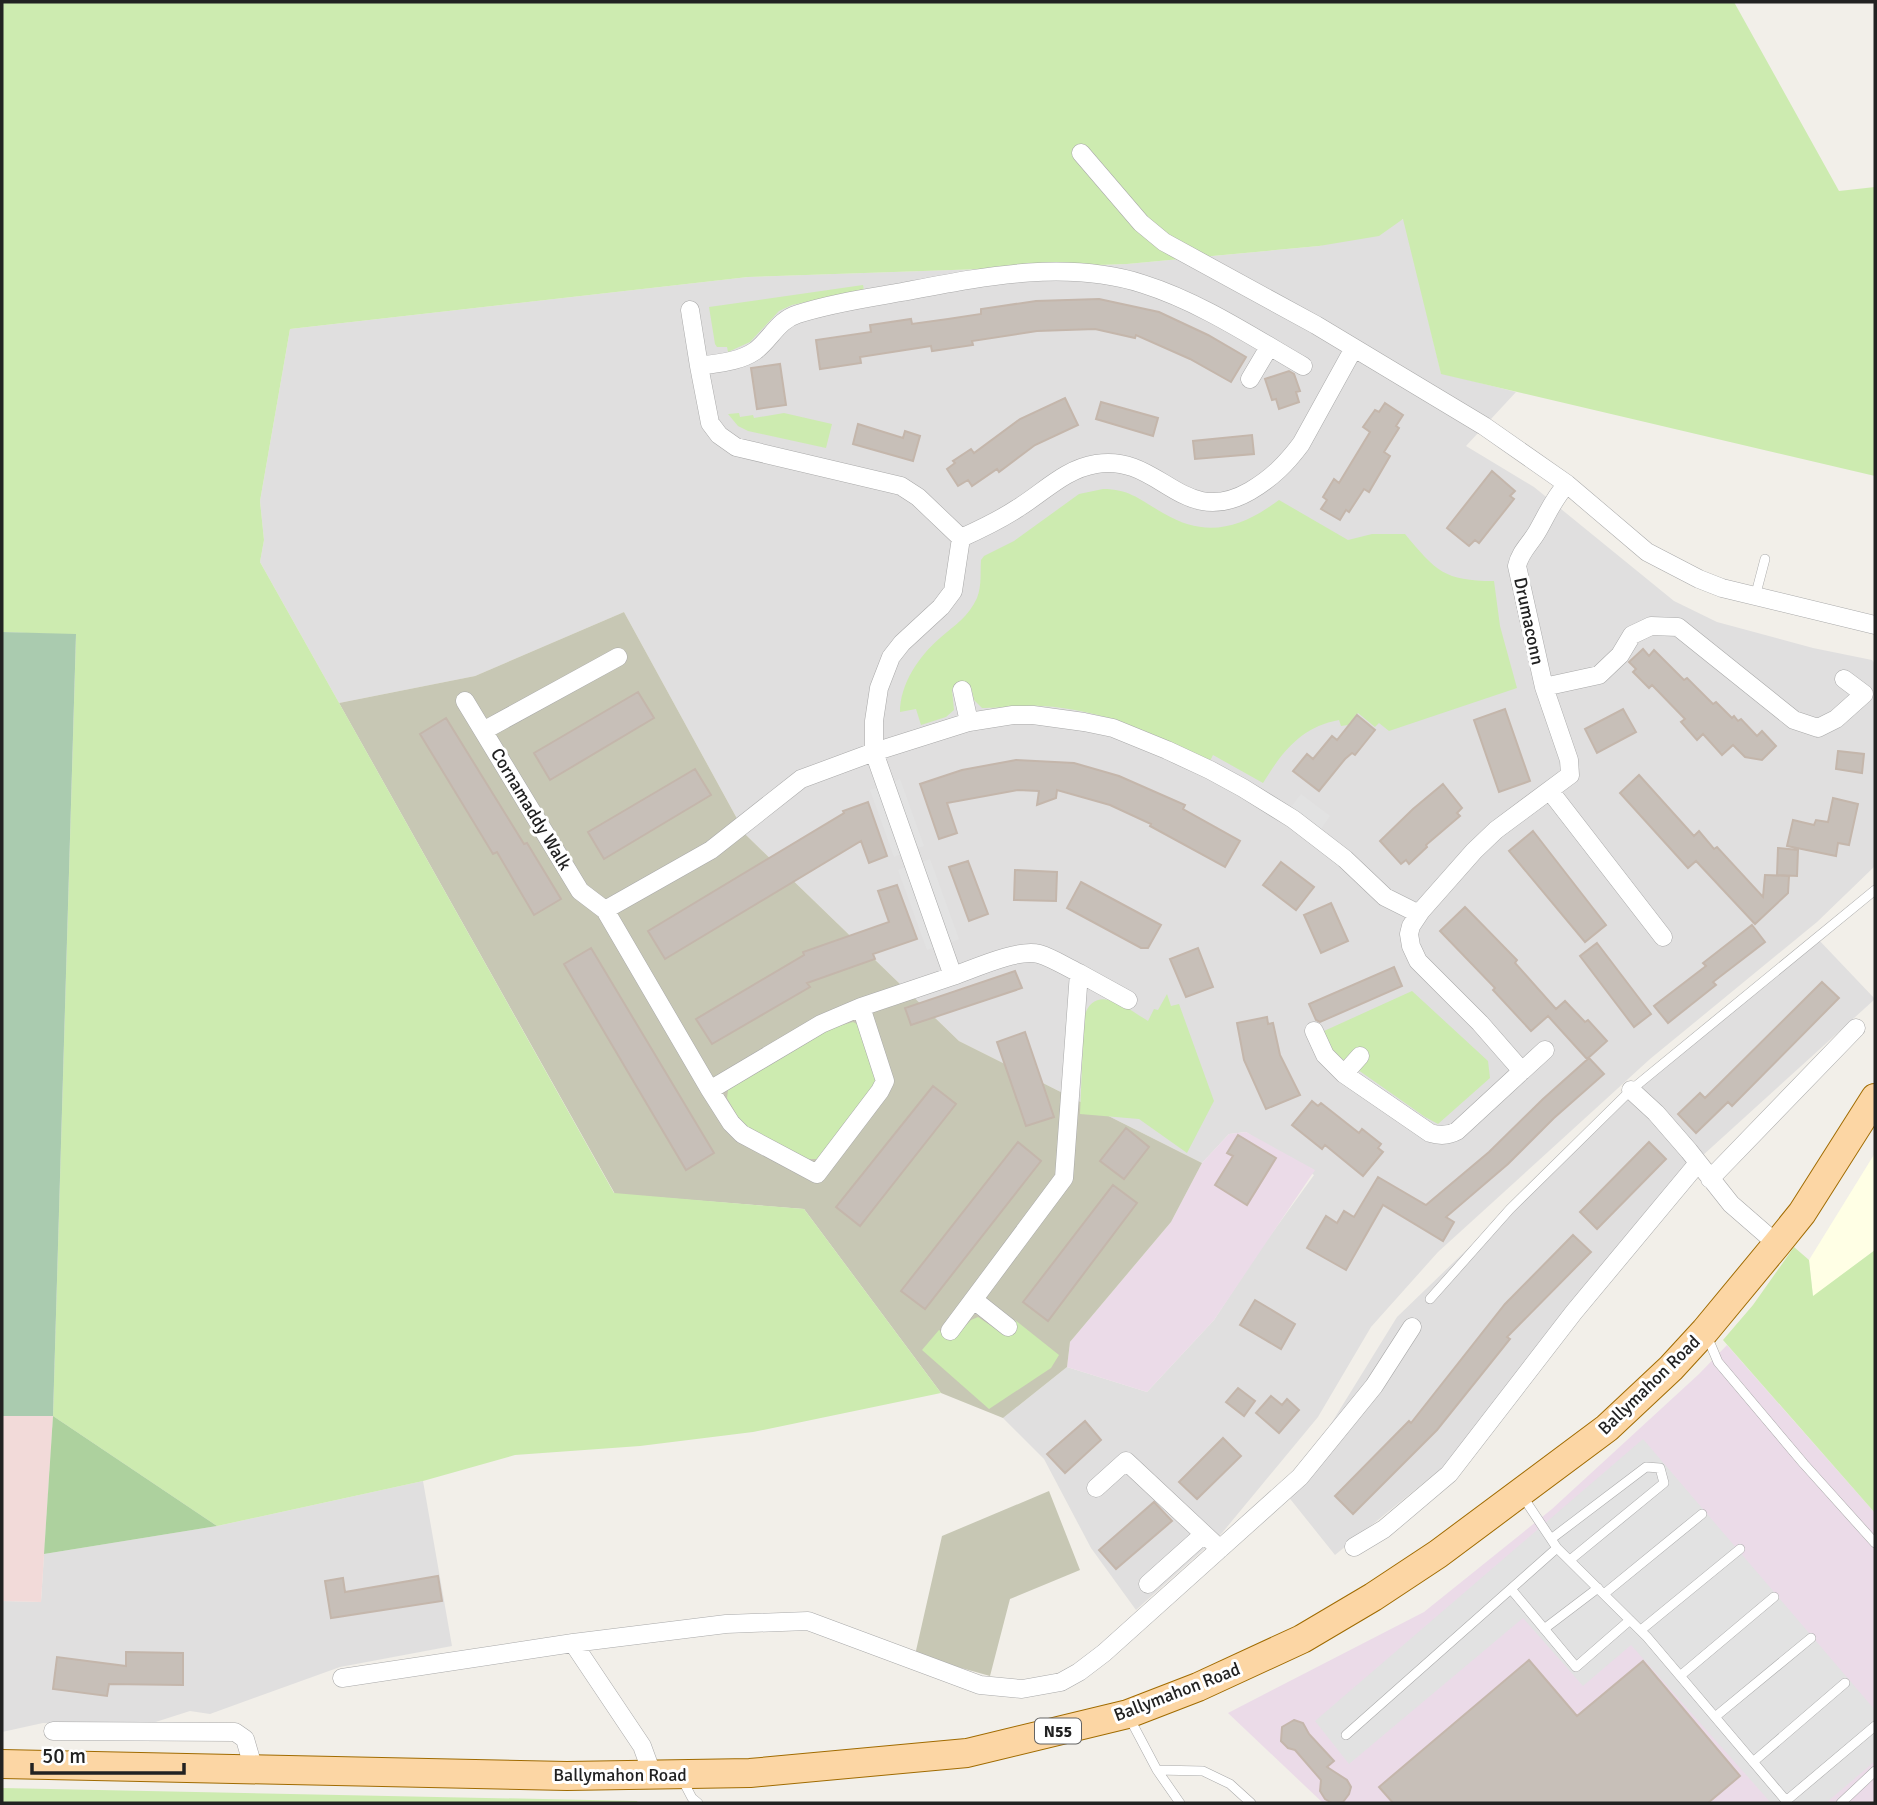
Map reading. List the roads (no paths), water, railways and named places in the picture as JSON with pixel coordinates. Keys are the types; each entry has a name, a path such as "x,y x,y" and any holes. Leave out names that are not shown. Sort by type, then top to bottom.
{"main road":[{"name":"Ballymahon Road","path":"2,1764 667,1775 841,1766 967,1753 1128,1714 1302,1639 1373,1597 1427,1561 1607,1428 1671,1368 1777,1244 1802,1213 1875,1098"}],"street":[{"path":"1081,153 1133,214 1164,242 1354,348 1484,426 1567,484 1647,552 1699,579 1755,597 1875,625"},
{"path":"699,366 746,356 762,344 783,321 817,309 945,284 1058,271 1115,276 1172,294 1303,366"},
{"path":"690,310 710,423 728,442 749,450 901,486 918,497 961,538"},
{"path":"1250,379 1269,346"},
{"path":"961,538 992,524 1071,471 1106,462 1139,469 1200,502 1234,499 1269,479 1290,458 1301,444 1354,348"},
{"name":"Drumaconn","path":"1522,1071 1489,1032 1418,961 1409,939 1411,926 1419,914 1458,867 1524,809 1570,775 1566,750 1544,687 1517,566 1555,498 1567,484"},
{"path":"953,976 874,752 875,707 884,671 902,643 941,607 953,591 961,538"},
{"name":"Drumaconn","path":"1544,687 1599,675 1620,655 1632,635 1651,626 1678,627 1794,720 1818,728 1836,719 1864,694 1844,679"},
{"path":"483,731 618,657"},
{"path":"962,690 969,722"},
{"name":"Cornamaddy Walk","path":"465,701 580,891 605,909 731,1123 742,1134 813,1181 885,1081 861,1007"},
{"path":"605,909 712,850 801,779 874,752 969,722 1013,715 1052,717 1113,728 1167,750 1268,802 1345,859 1385,897 1419,914"},
{"path":"1550,791 1663,937"},
{"path":"710,1090 821,1024 861,1007 1000,960 1033,953 1042,955 1128,1000"},
{"path":"950,1331 1064,1178 1079,973"},
{"path":"1710,1179 1856,1028"},
{"path":"1314,1031 1325,1055 1344,1074 1422,1128 1438,1135 1457,1131 1545,1050"},
{"path":"1344,1074 1360,1056"},
{"path":"1631,1090 1656,1113 1731,1204 1777,1244"},
{"path":"1354,1547 1384,1529 1449,1474 1574,1312 1698,1163"},
{"path":"974,1300 1008,1327"},
{"path":"342,1678 573,1643 726,1624 808,1621 980,1685 1022,1689 1062,1682 1104,1653 1300,1477 1374,1386 1412,1327"},
{"path":"1096,1488 1126,1461 1220,1549"},
{"path":"1148,1584 1204,1534"},
{"path":"573,1643 642,1746 667,1775"},
{"path":"53,1731 235,1732 245,1738 254,1770"}],"lane":[{"path":"1755,597 1765,559"},
{"path":"1430,1299 1510,1209 1631,1090 1875,890"},
{"path":"1705,1331 1718,1362 1875,1543"},
{"path":"1551,1539 1646,1467 1660,1468 1664,1483 1570,1560"},
{"path":"1520,1492 1558,1548 1641,1630 1787,1802 1875,1726"},
{"path":"1544,1629 1601,1591 1702,1514"},
{"path":"1346,1735 1558,1548"},
{"path":"1641,1630 1740,1549"},
{"path":"1511,1590 1576,1667 1630,1620"},
{"path":"1680,1676 1774,1597"},
{"path":"1715,1717 1811,1638"},
{"path":"1753,1762 1845,1683"},
{"path":"1128,1714 1157,1770 1180,1803"},
{"path":"1157,1770 1203,1771 1230,1784 1251,1803"},
{"path":"1841,1803 1875,1771"},
{"path":"667,1775 698,1803"}]}
